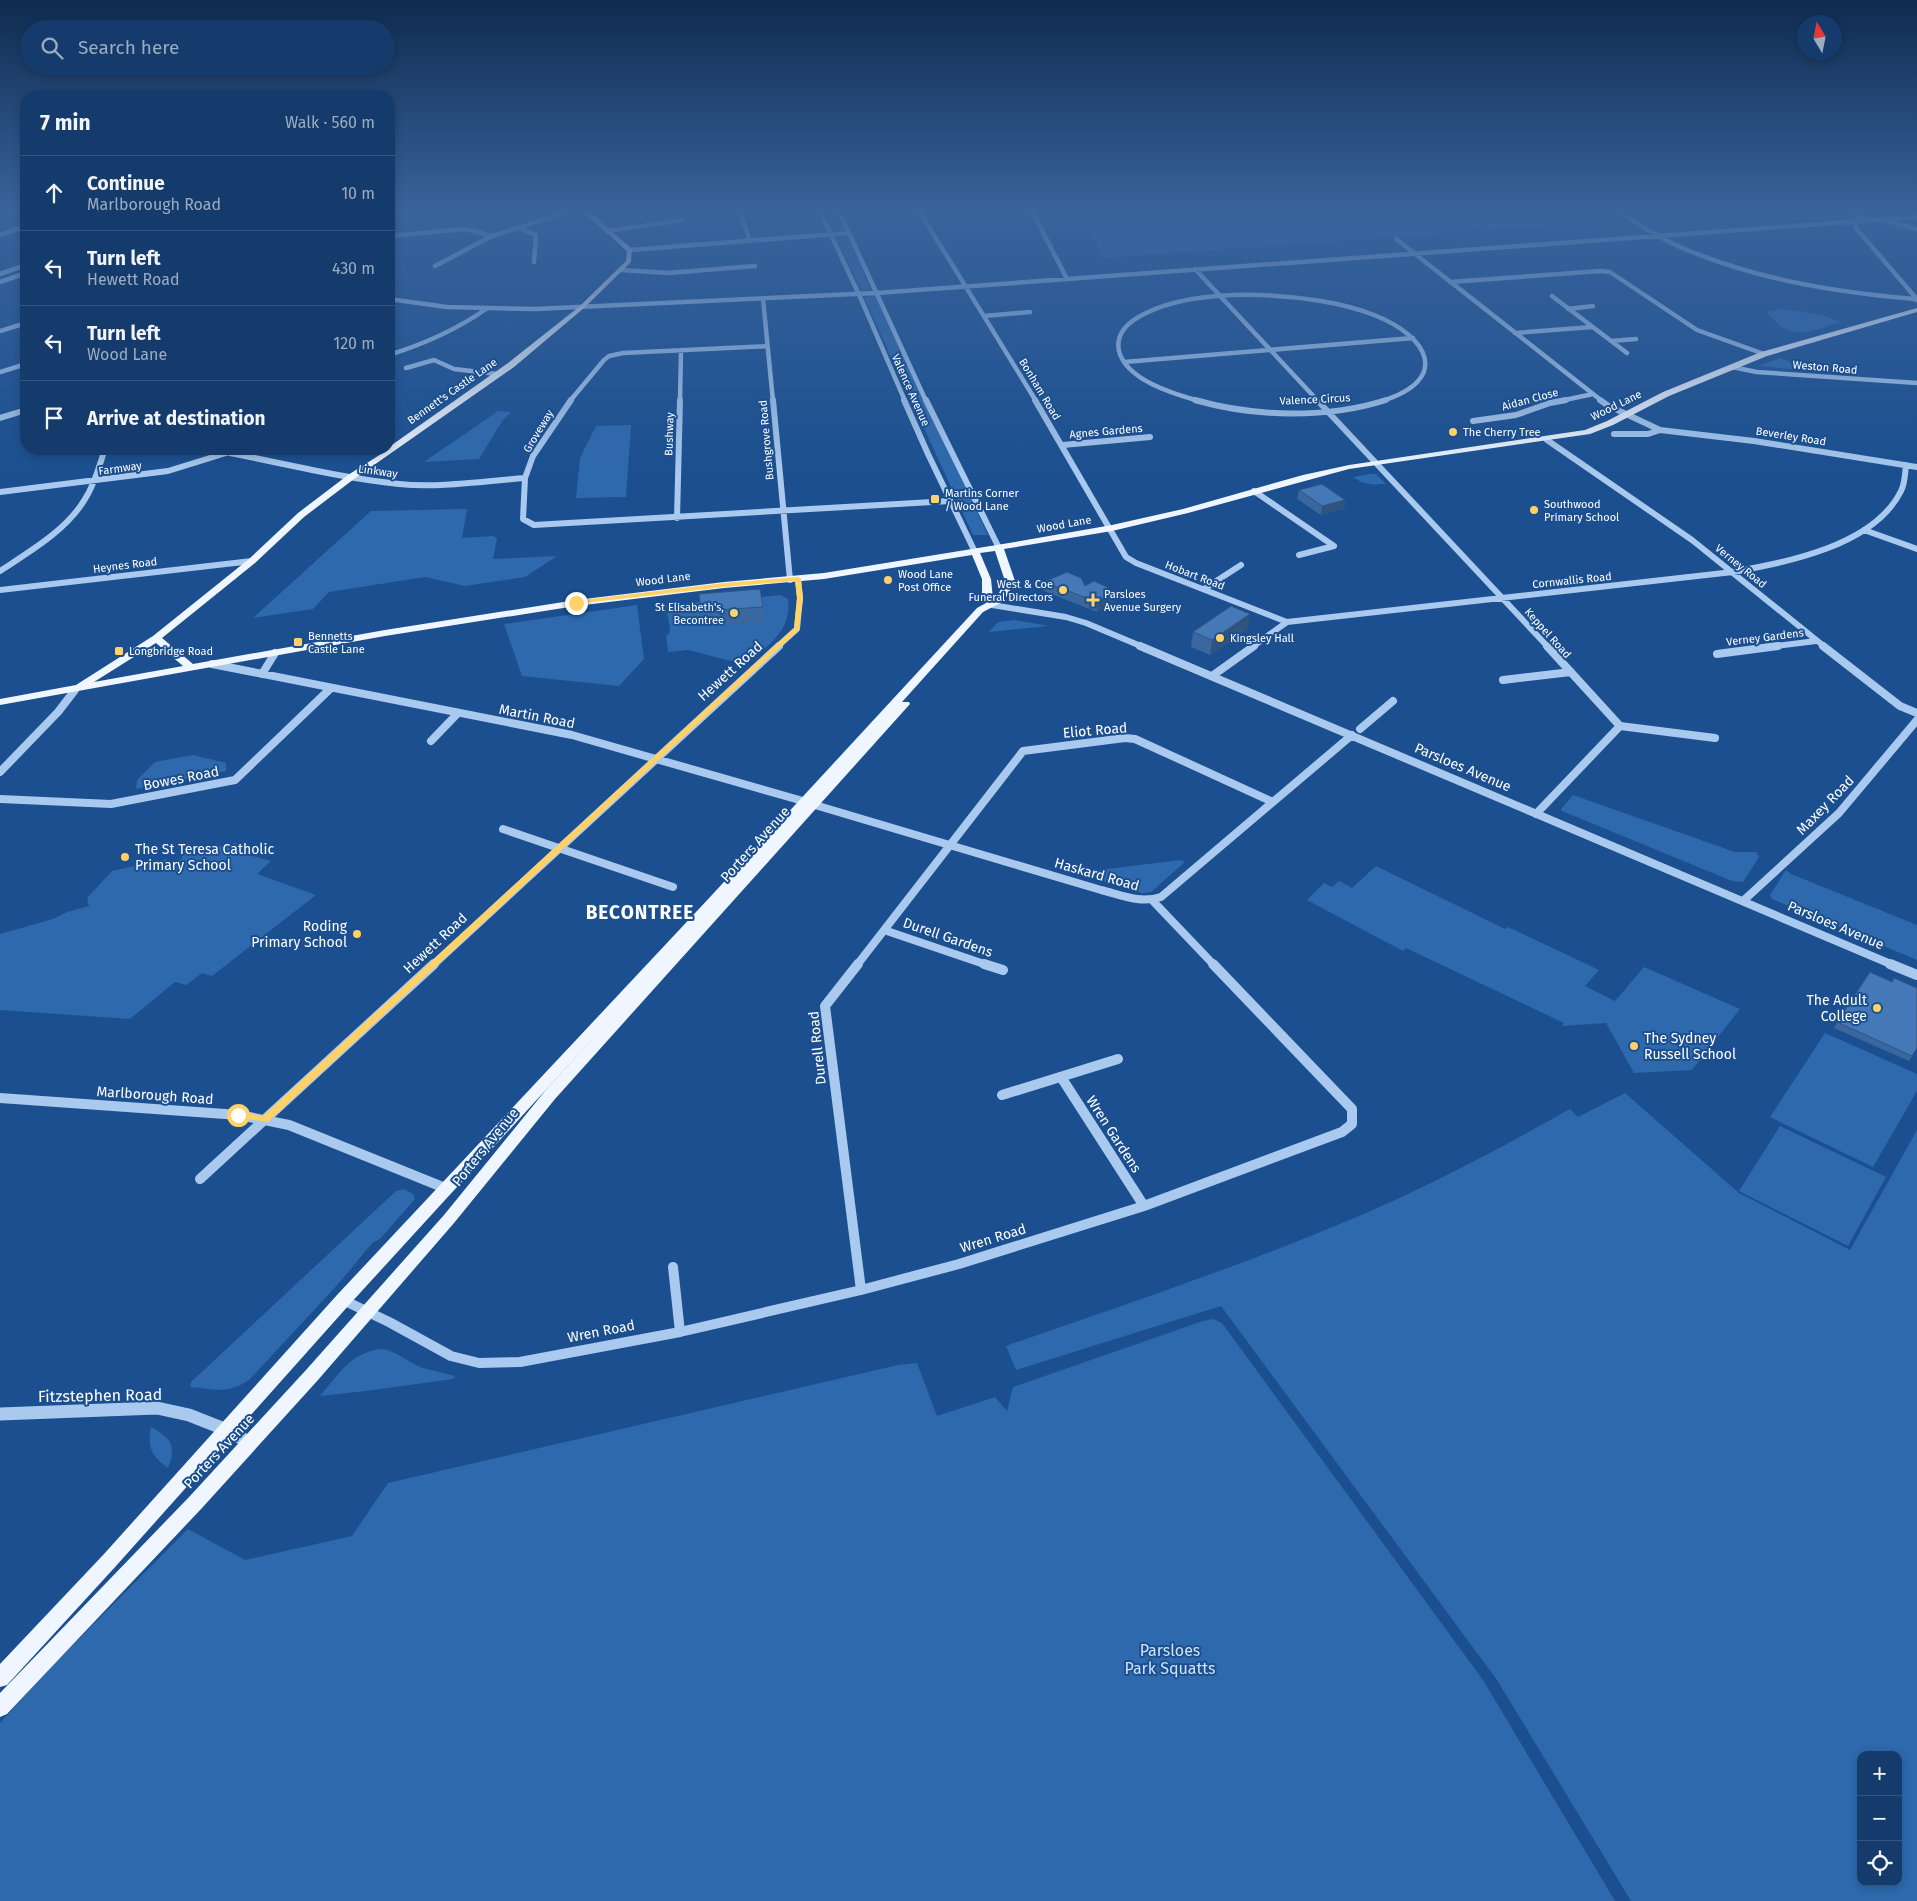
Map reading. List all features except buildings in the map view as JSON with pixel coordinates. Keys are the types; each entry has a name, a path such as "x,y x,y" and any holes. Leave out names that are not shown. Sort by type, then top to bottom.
{"main road":[{"name":"Bennett's Castle Lane","path":"395,445 497,374 592,298"},
{"name":"Wood Lane","path":"191,668 385,633 576,603 705,587 794,580 999,548 1112,528 1185,511 1306,477 1377,463 1548,440 1587,432 1626,415 1666,394 1764,354 1915,312"},
{"name":"Bennett's Castle Lane","path":"75,690 156,638 252,561 301,515 381,455"},
{"name":"Porters Avenue","path":"0,1707 250,1443 369,1312 550,1095 980,610 1001,599 1010,580 999,548"},
{"path":"975,552 987,576 989,587 987,597 992,604"},
{"path":"156,638 191,668"},
{"path":"0,702 191,668"},
{"name":"Porters Avenue","path":"0,1678 343,1300 408,1232 445,1188 715,899 809,803"}],"street":[{"path":"395,300 442,307 486,309 582,307 783,298"},
{"name":"Valence Avenue","path":"860,298 950,501 975,552"},
{"name":"Valence Avenue","path":"879,298 970,493 999,548"},
{"name":"Bonham Road","path":"973,298 1112,528"},
{"name":"Valence Circus","path":"1211,298 1169,305 1150,311 1132,322 1120,334 1118,341 1120,354 1124,362 1139,376 1177,394 1202,401 1269,411 1328,411 1382,400 1407,389 1422,376 1427,360 1420,345 1413,338 1383,319 1340,305 1292,298"},
{"name":"Keppel Road","path":"1223,298 1620,726"},
{"name":"Beverley Road","path":"1470,298 1613,409 1660,430 1754,440 1917,467"},
{"path":"1554,298 1627,353"},
{"path":"1649,298 1697,330 1764,354"},
{"path":"1899,298 1916,300"},
{"name":"Bushgrove Road","path":"763,299 783,512 794,580"},
{"path":"1568,309 1593,306"},
{"path":"395,353 426,344 466,325 486,309"},
{"path":"984,316 1030,312"},
{"path":"0,331 20,325"},
{"path":"1515,332 1592,327"},
{"path":"1124,362 1413,338"},
{"path":"1611,341 1636,339"},
{"name":"Groveway","path":"767,346 623,353 615,354 604,360 562,411 533,456 525,478 523,519 534,525 950,501"},
{"name":"Bushway","path":"676,518 681,350"},
{"path":"406,368 434,360 454,369 497,374"},
{"path":"0,372 20,366"},
{"name":"Weston Road","path":"1732,367 1757,372 1917,383"},
{"name":"Aidan Close","path":"1473,421 1516,415 1550,403 1593,394"},
{"path":"0,418 20,412"},
{"name":"Beverley Road","path":"1614,434 1648,434 1660,430"},
{"name":"Agnes Gardens","path":"1063,445 1150,437"},
{"path":"1714,437 1718,444"},
{"name":"Verney Road","path":"1548,440 1637,500 1733,572 1816,641 1900,706 1917,713"},
{"path":"0,571 48,537 82,506 103,455"},
{"name":"Farmway","path":"0,492 93,482 168,471 223,455"},
{"name":"Linkway","path":"240,455 351,477 401,484 425,485 525,478"},
{"name":"Cornwallis Road","path":"1212,676 1287,622 1733,572 1770,566 1812,554 1864,530 1881,516 1894,502 1906,478 1906,465"},
{"path":"1254,491 1334,546 1299,555"},
{"name":"Hobart Road","path":"1112,528 1126,557 1136,563 1287,622"},
{"path":"1864,530 1917,549"},
{"name":"Heynes Road","path":"0,590 252,561"},
{"path":"1204,589 1241,565"},
{"name":"Hewett Road","path":"200,1179 797,628 800,598 794,580"},
{"name":"Parsloes Avenue","path":"992,604 1066,617 1086,623 1917,975"},
{"name":"Verney Gardens","path":"1718,654 1816,641"},
{"path":"262,674 274,653"},
{"name":"Martin Road","path":"212,664 572,735 809,803"},
{"path":"1503,680 1570,672"},
{"name":"Bowes Road","path":"0,799 111,804 235,780 331,688"},
{"path":"0,772 58,712 75,690"},
{"path":"1360,728 1393,701"},
{"path":"431,741 458,713"},
{"name":"Maxey Road","path":"1743,901 1839,813 1917,720"},
{"path":"1536,814 1620,726 1714,738"},
{"name":"Haskard Road","path":"809,803 950,844 1066,881 1142,901 1152,900 1161,896 1352,735"},
{"name":"Eliot Road","path":"950,844 1023,752 1035,748 1125,738 1135,739 1273,802"},
{"path":"502,829 673,887"},
{"name":"Durell Road","path":"860,1290 825,1006 950,844"},
{"name":"Wren Road","path":"343,1300 451,1356 479,1363 520,1362 680,1332 860,1290 960,1264 1144,1206 1342,1132 1352,1124 1352,1109 1152,900"},
{"name":"Durell Gardens","path":"884,930 1003,970"},
{"path":"1002,1095 1118,1059"},
{"name":"Wren Gardens","path":"1061,1077 1144,1206"},
{"name":"Marlborough Road","path":"0,1098 238,1115 265,1119 288,1125 325,1139 445,1188"},
{"path":"672,1267 680,1332"},
{"name":"Fitzstephen Road","path":"0,1414 157,1408 189,1415 227,1430"},
{"path":"227,1430 250,1443"}],"green space":[{"path":"864,298 876,298 988,535 973,535"},
{"path":"1782,309 1822,315 1841,322 1810,331 1793,332 1776,322 1767,312"},
{"path":"1780,358 1788,361 1801,370 1759,366"},
{"path":"498,411 511,412 502,421 479,459 424,462"},
{"path":"631,425 626,497 576,498 580,458 596,426"},
{"path":"1376,474 1386,484 1369,484 1353,477"},
{"path":"467,509 462,538 493,536 497,538 493,559 557,556 525,577 465,586 425,577 329,592 313,609 253,618 371,511"},
{"path":"781,595 788,599 786,620 782,629 770,644 746,665 688,650 668,652 666,635 669,634 670,630 666,605"},
{"path":"637,605 644,659 619,686 522,676 504,624"},
{"path":"1015,620 1049,626 989,632 998,622"},
{"path":"193,755 226,763 226,771 136,789 137,780 155,762"},
{"path":"1573,795 1735,852 1756,852 1759,857 1743,882 1732,881 1562,811 1561,809"},
{"path":"236,843 249,855 271,861 257,874 316,895 212,976 202,973 186,985 175,982 130,1019 0,1010 0,934 53,919 67,912 89,906 87,898 112,871 167,859 168,862 182,859 182,855"},
{"path":"1180,860 1185,862 1151,892 1142,893 1087,876 1091,871"},
{"path":"1376,866 1505,929 1508,927 1599,970 1585,986 1615,1001 1644,967 1740,1009 1692,1070 1634,1073 1606,1023 1562,1026 1564,1023 1406,948 1403,951 1307,900 1324,883 1332,887 1339,881 1352,888"},
{"path":"1786,870 1791,874 1917,925 1917,960 1772,899 1770,895"},
{"path":"1825,1033 1917,1074 1917,1091 1873,1167 1770,1117"},
{"path":"1625,1093 1739,1193 1850,1250 1917,1130 1917,1901 1631,1901 1497,1680 1221,1306 1016,1370 1006,1346 1263,1255 1376,1209 1488,1154 1570,1109 1578,1117"},
{"path":"1780,1126 1886,1177 1848,1246 1739,1191"},
{"path":"404,1189 413,1194 415,1199 380,1239 373,1242 340,1282 250,1379 235,1387 222,1390 190,1387 191,1382 396,1191"},
{"name":"Parsloes Park Squatts","path":"1214,1319 1222,1323 1483,1680 1615,1901 0,1901 0,1723 49,1669 188,1529 245,1560 352,1536 388,1483 898,1365 917,1363 937,1416 995,1397 1007,1411 1013,1387 1203,1321"},
{"path":"380,1349 391,1351 423,1368 455,1376 453,1379 320,1396 353,1360 360,1355"},
{"path":"151,1427 168,1439 170,1443 172,1453 168,1468 154,1455 150,1446"}],"place":[{"name":"The Cherry Tree","path":"1453,432"},
{"name":"Martins Corner / Wood Lane","path":"935,499"},
{"name":"Southwood Primary School","path":"1534,510"},
{"name":"Wood Lane Post Office","path":"888,580"},
{"name":"West & Coe Funeral Directors","path":"1063,590"},
{"name":"Parsloes Avenue Surgery","path":"1093,600"},
{"name":"St Elisabeth's, Becontree","path":"734,613"},
{"name":"Kingsley Hall","path":"1220,638"},
{"name":"Bennetts Castle Lane","path":"298,642"},
{"name":"Longbridge Road","path":"119,651"},
{"name":"The St Teresa Catholic Primary School","path":"125,857"},
{"name":"Roding Primary School","path":"357,934"},
{"name":"The Adult College","path":"1877,1008"},
{"name":"The Sydney Russell School","path":"1634,1046"}],"district":[{"name":"BECONTREE","path":"640,912"}],"route":[{"path":"238,1115 265,1119 797,628 800,598 798,579 657,592 576,603"}]}
